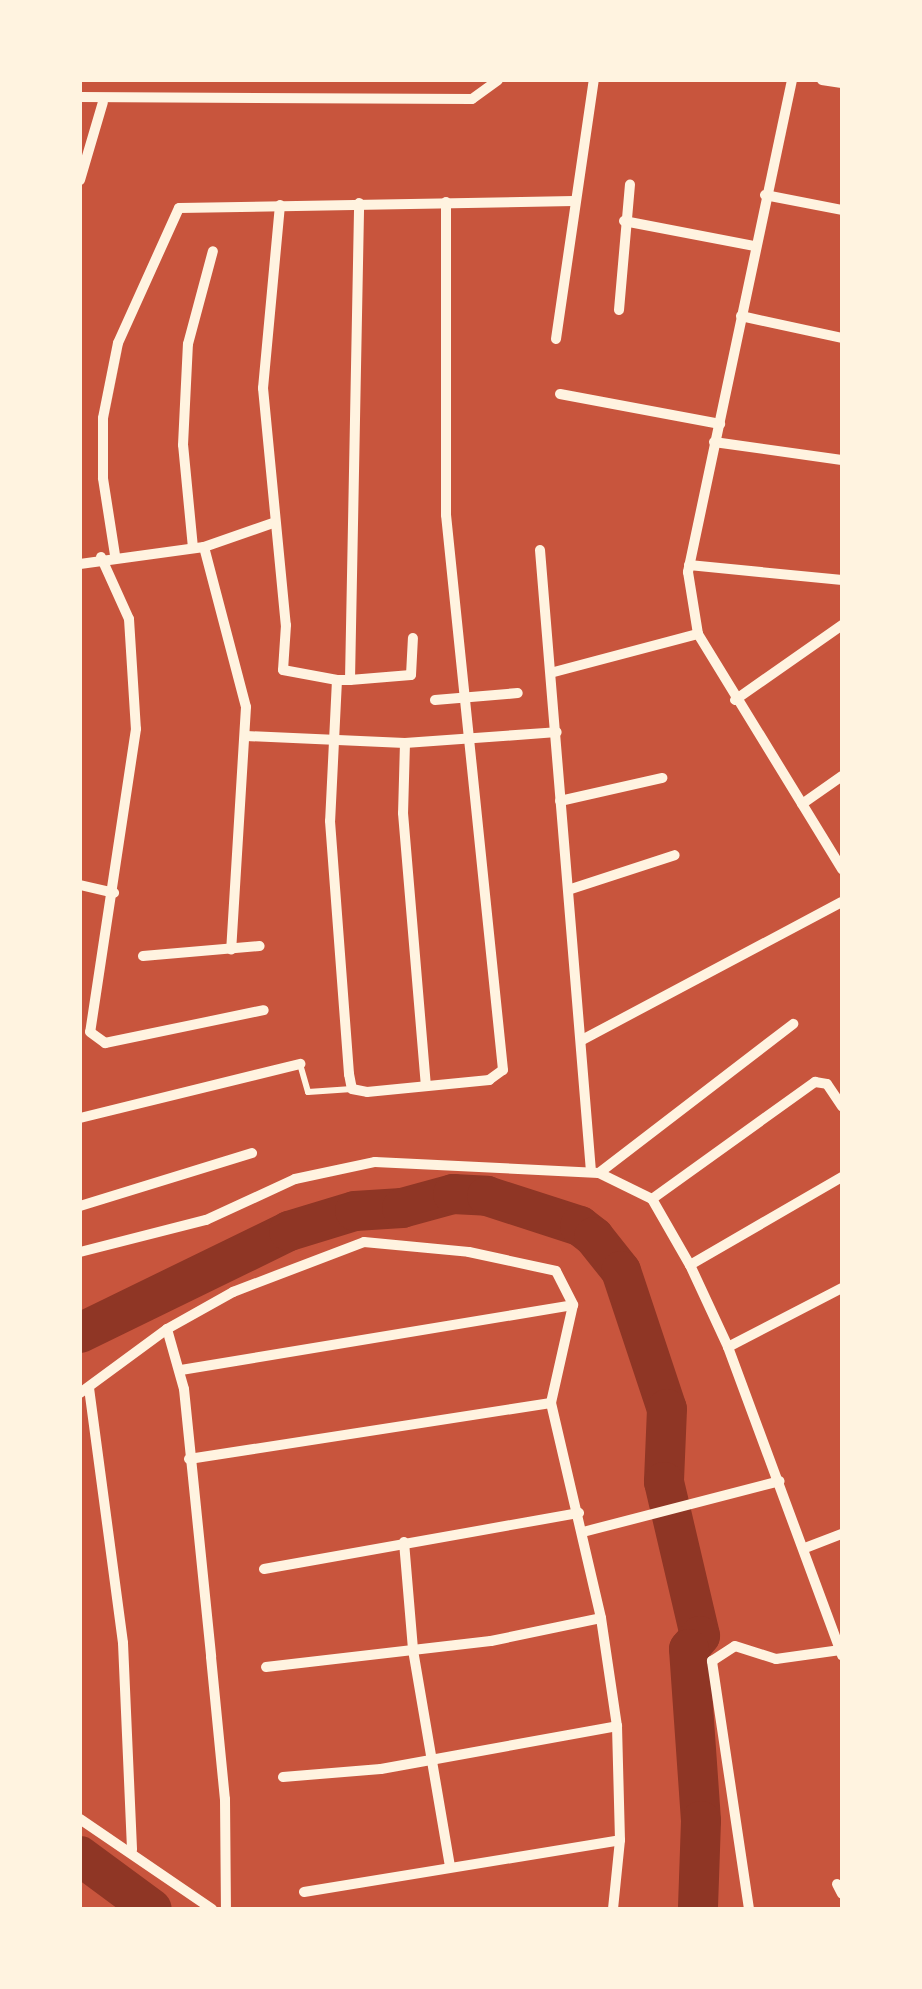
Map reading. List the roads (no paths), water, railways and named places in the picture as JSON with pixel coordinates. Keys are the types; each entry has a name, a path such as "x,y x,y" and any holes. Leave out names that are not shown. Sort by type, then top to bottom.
{"street":[{"path":"80,98 104,102 472,99 498,80"},
{"path":"556,339 594,80"},
{"path":"792,80 689,565 698,634 842,869"},
{"path":"822,80 842,83"},
{"path":"80,180 104,102"},
{"path":"619,310 630,184"},
{"path":"766,195 842,210"},
{"path":"115,554 103,478 103,418 118,342 178,208 574,201"},
{"path":"360,203 344,680 334,742 330,821 352,1089 426,1086 502,1074 446,515 446,202"},
{"path":"280,205 263,388 273,523 286,626 283,670 344,680 410,676 413,638"},
{"path":"624,221 754,246"},
{"path":"213,251 188,344 183,445 199,547 229,630 246,736 232,950"},
{"path":"741,316 842,338"},
{"path":"560,394 720,424"},
{"path":"714,442 842,460"},
{"path":"80,564 115,554 199,547 273,523"},
{"path":"540,550 554,672 560,801 595,1172"},
{"path":"101,557 128,619 136,729 90,1032 94,1041 264,1010"},
{"path":"689,565 842,580"},
{"path":"735,700 842,625"},
{"path":"554,672 698,634"},
{"path":"435,700 518,693"},
{"path":"246,736 405,744 557,732"},
{"path":"405,744 402,813 426,1086"},
{"path":"802,804 842,776"},
{"path":"560,801 662,778"},
{"path":"571,889 674,855"},
{"path":"80,885 114,893"},
{"path":"582,1040 842,902"},
{"path":"143,956 260,946"},
{"path":"595,1172 793,1024"},
{"path":"80,1118 300,1064"},
{"path":"652,1199 822,1081 842,1106"},
{"path":"80,1206 252,1153"},
{"path":"80,1252 108,1248 206,1220 295,1179 375,1162 595,1172 652,1199 690,1266 728,1348 841,1653 776,1659 735,1646 712,1661 749,1909"},
{"path":"690,1266 842,1177"},
{"path":"132,1850 124,1644 84,1390 166,1328 233,1292 364,1242 514,1258 556,1271 573,1306 551,1404 601,1618 617,1726 620,1840 613,1909"},
{"path":"728,1348 842,1288"},
{"path":"181,1370 573,1306"},
{"path":"166,1328 181,1370 225,1799 226,1909"},
{"path":"189,1458 551,1404"},
{"path":"583,1532 780,1481"},
{"path":"264,1569 579,1513"},
{"path":"805,1548 842,1534"},
{"path":"404,1542 413,1650 450,1866"},
{"path":"266,1667 413,1650 601,1618"},
{"path":"283,1777 432,1760 617,1726"},
{"path":"80,1819 132,1850 212,1909"},
{"path":"304,1892 620,1840"}],"lane":[{"path":"300,1064 308,1092 352,1089"}],"waterway":[{"path":"80,1333 289,1231 355,1211 402,1208 453,1194 487,1196 580,1226 594,1237 621,1271 667,1409 664,1482 700,1636 689,1649 701,1821 698,1909"},
{"path":"80,1856 152,1909"}]}
